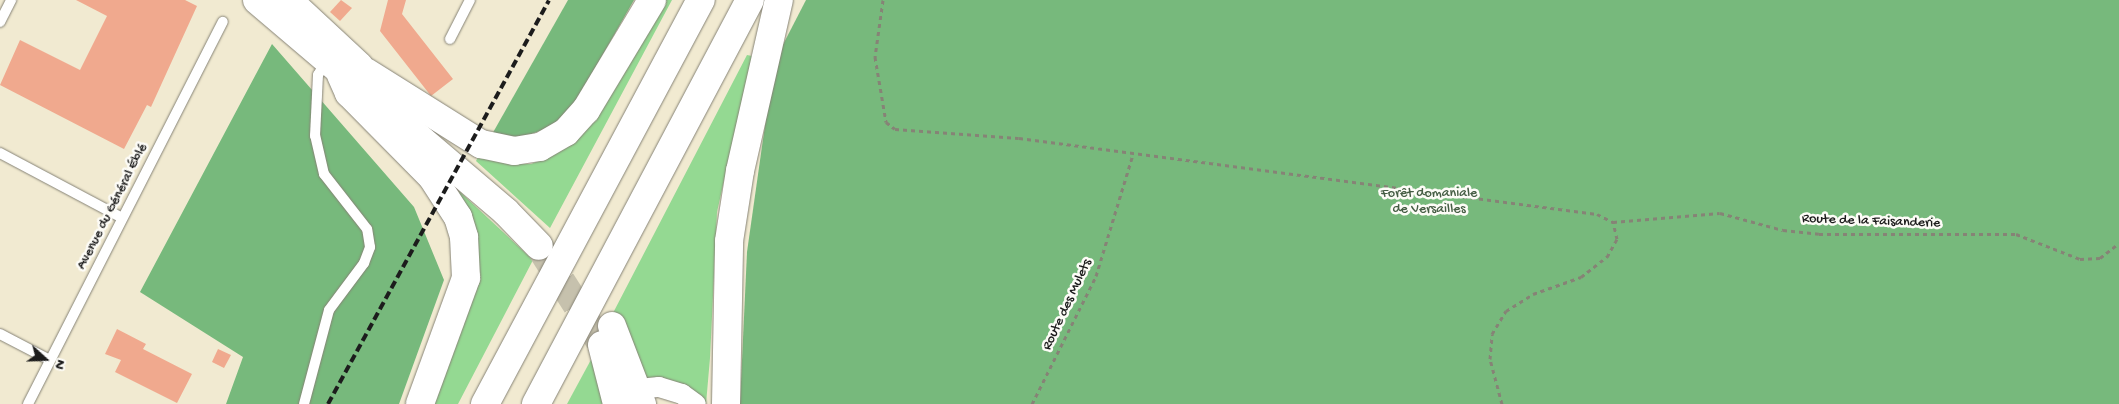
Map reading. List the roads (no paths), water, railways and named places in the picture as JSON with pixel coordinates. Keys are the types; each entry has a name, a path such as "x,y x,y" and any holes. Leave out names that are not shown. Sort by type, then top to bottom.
{"main road":[{"path":"257,0 344,70 542,238"},
{"path":"288,0 344,70 482,144 514,151 540,147 566,132 586,110 652,0"},
{"path":"485,404 701,0"},
{"path":"536,404 750,0"},
{"path":"726,404 725,342 729,241 738,180 779,0"},
{"path":"344,70 349,93 437,184 458,217 464,237 466,278 420,404"},
{"path":"607,335 633,399"},
{"path":"712,404 725,342"}],"street":[{"path":"633,399 659,387 682,394 696,404"}],"lane":[{"path":"0,22 11,0"},
{"path":"450,39 470,0"},
{"name":"Avenue du Général Éblé","path":"28,404 223,22"},
{"path":"304,404 329,310 364,263 370,247 367,229 324,174 315,136 318,74 344,70"},
{"path":"0,154 122,218"},
{"path":"0,334 50,360"}],"tunnel":[{"path":"539,246 602,345"}],"railway":[{"path":"328,404 549,0"}],"park label":[{"name":"Forêt domaniale de Versailles","path":"1429,202"}]}
